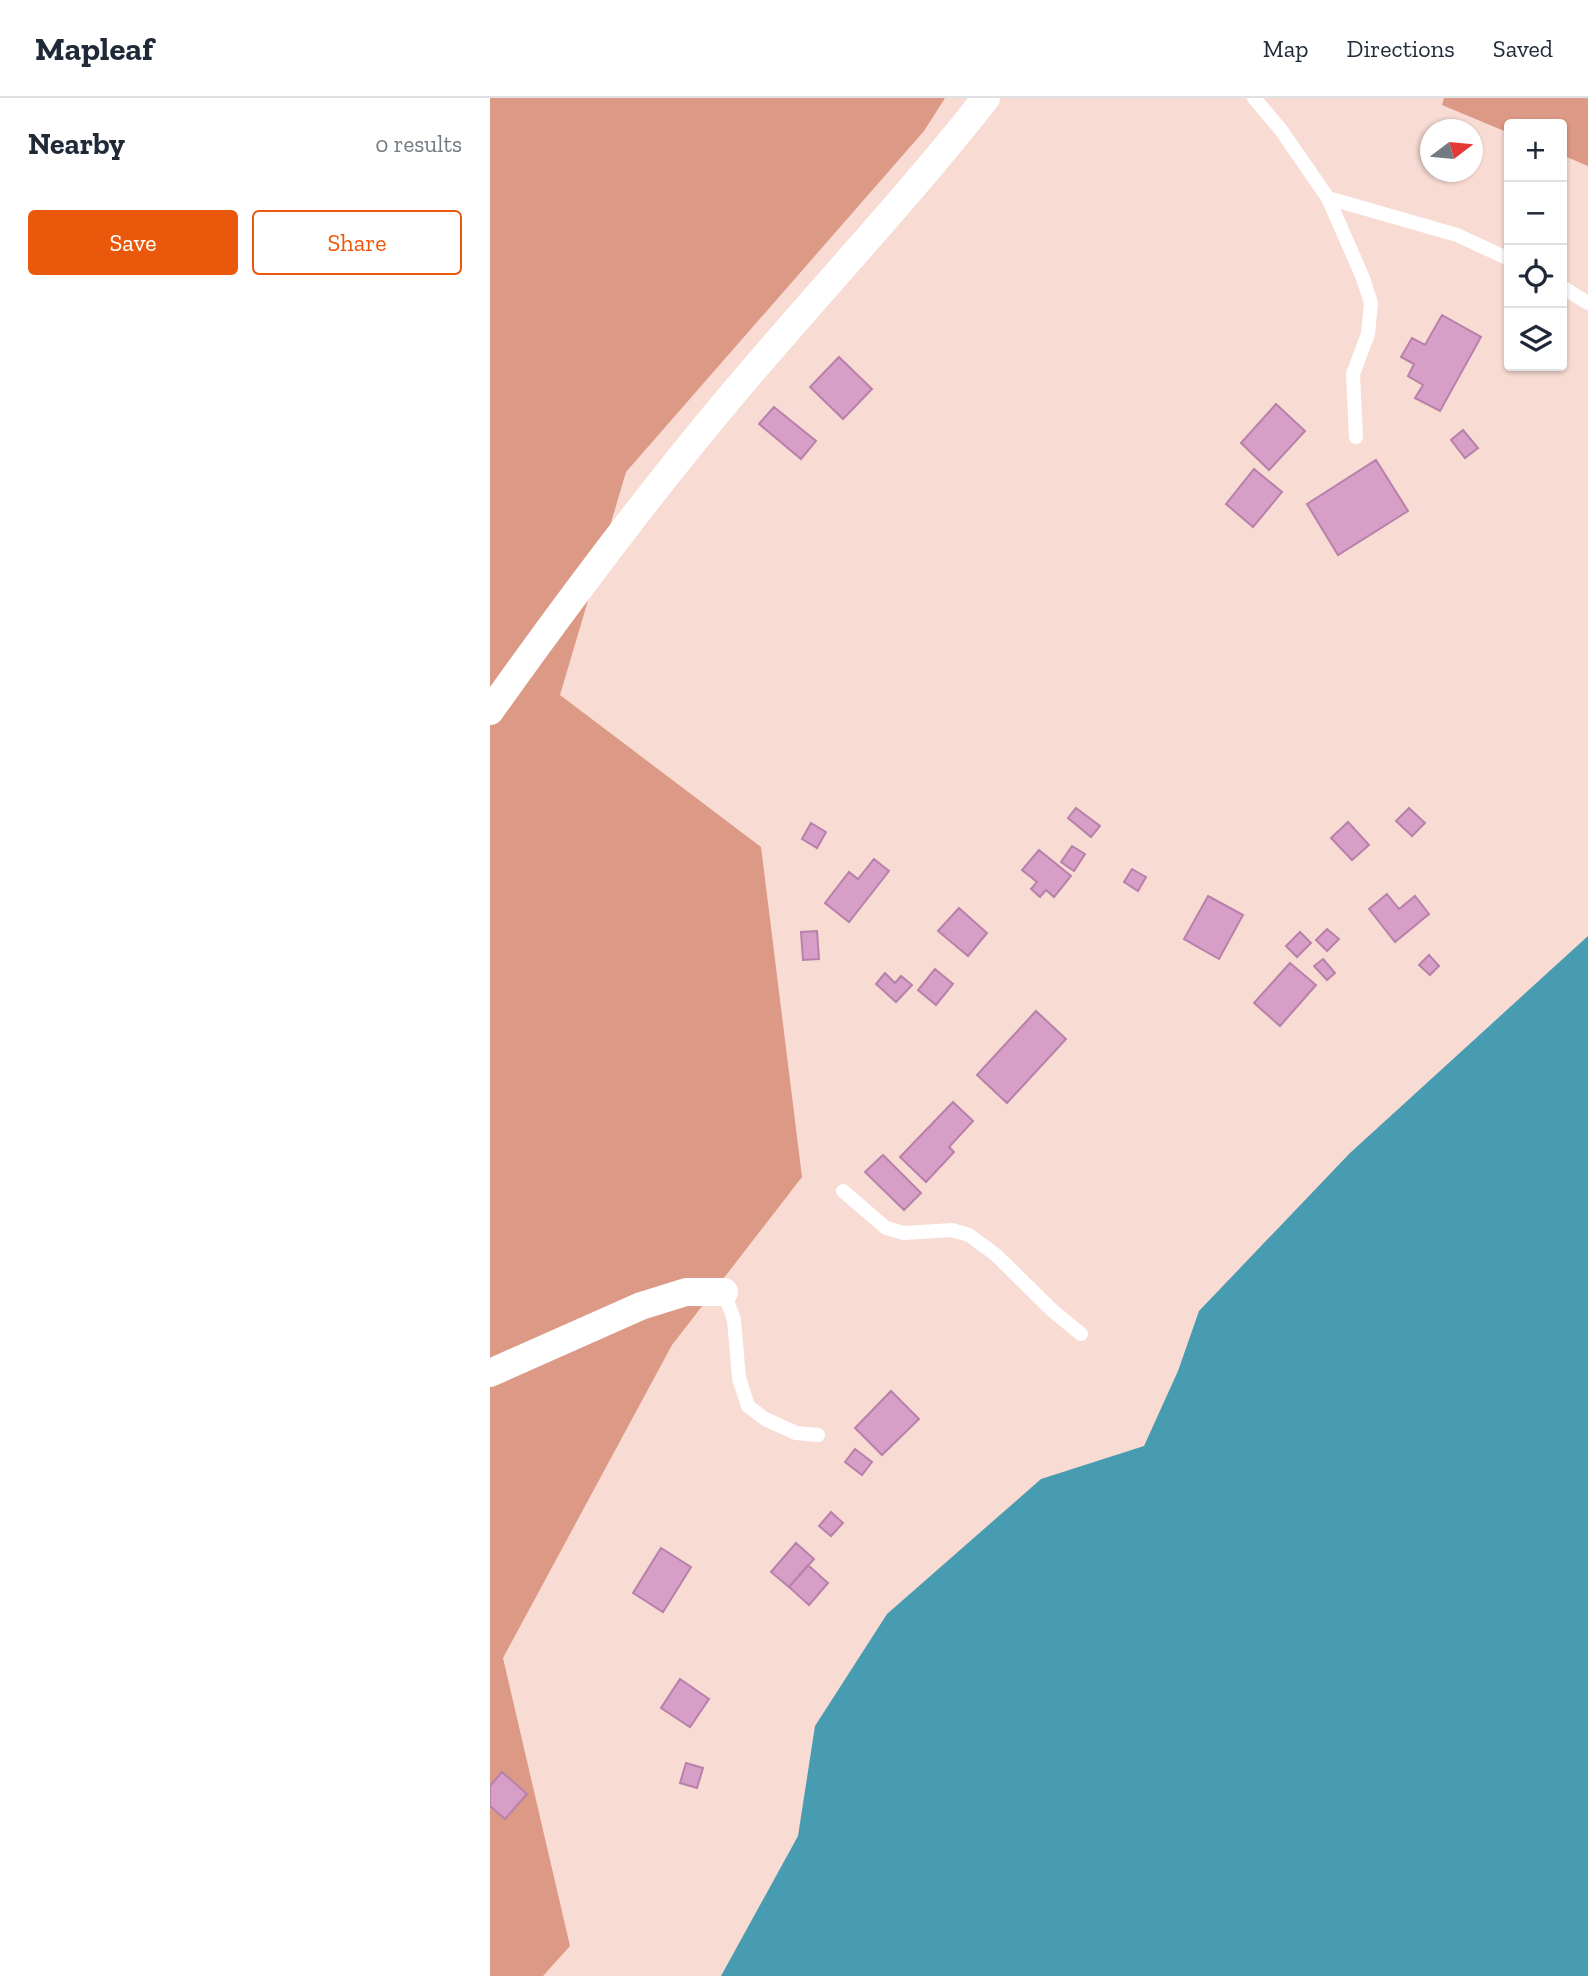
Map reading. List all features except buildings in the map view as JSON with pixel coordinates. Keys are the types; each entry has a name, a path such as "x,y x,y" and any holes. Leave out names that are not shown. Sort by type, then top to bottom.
{"street":[{"path":"490,711 606,551 665,476 853,254 939,158 986,98"},
{"path":"490,1373 641,1306 686,1292 724,1292"}],"lane":[{"path":"1254,98 1328,198 1371,303 1368,334 1353,374 1356,437"},
{"path":"1328,198 1457,235 1504,257"},
{"path":"1567,290 1588,303"},
{"path":"843,1191 886,1228 904,1233 953,1230 969,1235 996,1255 1052,1311 1081,1334"},
{"path":"724,1292 734,1320 739,1378 748,1406 765,1419 796,1433 818,1435"}],"shaded area":[{"path":"490,98 945,98 924,131 626,472 560,695 761,847 802,1177 672,1345 503,1658 570,1946 543,1976 490,1976"},
{"path":"1444,98 1588,98 1588,166 1567,157 1567,119 1504,119 1504,131 1483,122 1483,119 1476,119 1442,105"}],"water":[{"path":"1588,936 1588,1976 721,1976 798,1836 815,1726 887,1614 1041,1479 1144,1446 1178,1371 1199,1311 1350,1153"}]}
